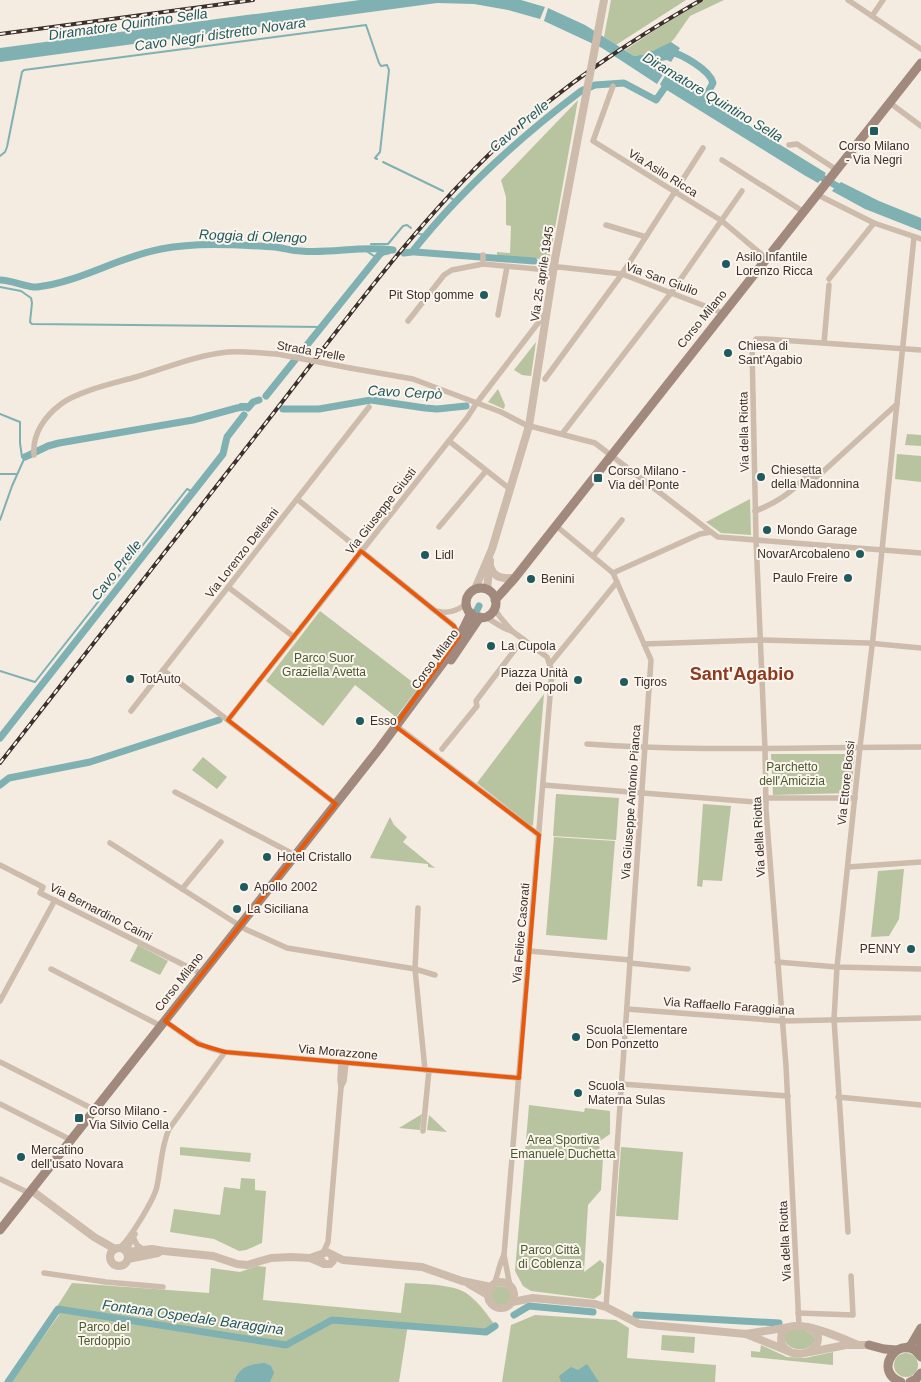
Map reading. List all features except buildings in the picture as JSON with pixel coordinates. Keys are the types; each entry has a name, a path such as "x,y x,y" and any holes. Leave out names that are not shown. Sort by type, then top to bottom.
{"main road":[{"name":"Corso Milano","path":"495,604 555,525 821,192 921,63"},
{"name":"Corso Milano","path":"486,584 495,590 522,568"},
{"path":"486,584 495,604 490,614 468,627 468,595 486,584"},
{"path":"469,609 482,617"},
{"name":"Corso Milano","path":"0,1230 336,804 454,648 459,636 468,627"},
{"name":"Corso Milano","path":"378,749 399,728 459,650 468,627"},
{"path":"399,728 454,651 454,648"},
{"path":"869,1345 896,1350 906,1348 911,1345 921,1328"},
{"path":"920,1356 921,1341"},
{"path":"869,1345 886,1359 890,1373 901,1382"},
{"path":"906,1348 916,1351 920,1356"},
{"path":"888,1364 896,1350"},
{"path":"910,1382 919,1377"}],"street":[{"name":"Via 25 aprile 1945","path":"486,584 492,549 529,426 554,263 604,0"},
{"path":"848,0 921,49"},
{"path":"872,16 883,0"},
{"name":"Via Asilo Ricca","path":"613,86 593,141 722,221 767,259"},
{"path":"890,103 921,126"},
{"path":"789,145 797,144 836,172"},
{"path":"544,379 622,274 704,148"},
{"path":"722,160 804,212"},
{"path":"562,434 671,293 742,191"},
{"path":"821,192 874,223 918,238"},
{"path":"874,223 829,282 824,343 921,350"},
{"path":"606,225 646,237"},
{"name":"Via Ettore Bossi","path":"848,1232 834,1019 837,967 902,348 918,238"},
{"name":"Via San Giulio","path":"408,321 444,275 452,270 483,259 507,267 547,269 554,263 622,274 723,313"},
{"path":"498,314 507,267"},
{"name":"Via Giuseppe Giusti","path":"228,720 449,441 547,313"},
{"name":"Via della Riotta","path":"799,1325 788,1096 766,800 766,749 756,539 752,346 756,339 824,343"},
{"name":"Strada Prelle","path":"34,454 36,436 48,416 63,402 86,392 222,353 277,354 413,379 501,412 529,426 595,443 711,532"},
{"path":"756,511 788,495 806,477 816,478 897,404"},
{"name":"Via Lorenzo Delleani","path":"131,711 369,407"},
{"path":"449,441 510,489"},
{"path":"439,527 486,471"},
{"path":"297,499 454,626 459,636"},
{"path":"593,556 622,520"},
{"path":"555,525 613,573 700,534 711,532 718,537 921,553"},
{"name":"Via 25 aprile 1945","path":"486,584 492,549"},
{"path":"490,566 492,573 511,578"},
{"name":"Via Giuseppe Antonio Pianca","path":"606,1307 651,660 613,573"},
{"path":"495,604 500,617 512,631 547,657 550,664 617,582"},
{"path":"228,587 294,637"},
{"path":"436,612 469,609"},
{"path":"458,611 469,609"},
{"path":"482,617 498,623 506,630 512,631"},
{"path":"442,749 477,706 476,701 523,640"},
{"path":"644,644 761,640 872,644 921,648"},
{"name":"Via Felice Casorati","path":"504,1255 552,689 550,664"},
{"path":"163,670 336,804"},
{"path":"399,728 539,835"},
{"path":"587,744 645,748 921,747"},
{"path":"543,785 766,800 855,798"},
{"path":"175,792 295,855"},
{"path":"182,889 221,842"},
{"path":"110,843 240,925 287,948 435,975"},
{"path":"848,867 921,862"},
{"name":"Via Bernardino Caimi","path":"0,864 43,887 40,893 202,974"},
{"path":"0,1002 55,900"},
{"path":"418,908 415,970 427,1070 423,1131"},
{"path":"529,951 688,968"},
{"path":"777,962 837,967 921,969"},
{"name":"Via Morazzone","path":"51,970 163,1023 210,1049 225,1052 518,1078"},
{"name":"Via Raffaello Faraggiana","path":"627,1009 782,1021 921,1018"},
{"path":"121,1252 157,1188 164,1143 169,1129 225,1052"},
{"path":"0,1062 95,1110"},
{"path":"327,1257 344,1081 344,1062"},
{"path":"621,1084 788,1096"},
{"path":"838,1097 921,1105"},
{"path":"0,1104 71,1140"},
{"path":"0,1179 30,1191 94,1237 121,1252 164,1250"},
{"path":"121,1252 133,1237 136,1227"},
{"path":"133,1237 137,1245 144,1250"},
{"path":"121,1252 164,1250 213,1256 237,1264 247,1265 272,1258 291,1256 327,1257 422,1267 467,1283 491,1289 502,1282 533,1298"},
{"path":"504,1255 513,1298 512,1302"},
{"path":"504,1255 491,1289 490,1303 497,1308 506,1307 512,1302 533,1298 595,1304 606,1307 639,1324 746,1334 799,1325 817,1329 856,1344"},
{"path":"44,1273 164,1287"},
{"path":"798,1313 853,1315 851,1276"},
{"path":"790,1327 784,1332 781,1339 784,1346 790,1351"},
{"path":"808,1327 817,1334 818,1341 815,1348 809,1352"},
{"path":"746,1334 782,1350 800,1354 833,1347 856,1344 869,1345"}],"highlighted area":[{"path":"361,551 454,626 459,636 395,726 539,835 519,1078 225,1052 198,1044 165,1021 336,804 228,720"}],"green space":[{"path":"611,0 686,0 616,45 604,37"},
{"path":"704,0 724,0 690,16 670,43 646,54 634,56 625,50 678,15"},
{"path":"578,100 549,262 541,264 542,259 497,256 497,252 510,253 511,226 506,225 506,197 501,180"},
{"path":"536,342 531,376 522,375 514,370"},
{"path":"498,389 505,405 504,409 488,402"},
{"path":"907,434 921,435 921,446 905,445"},
{"path":"897,454 921,456 921,482 895,479"},
{"path":"750,499 751,535 721,533 706,522"},
{"name":"Parco Suor Graziella Avetta","path":"320,611 419,687 396,717 355,685 323,726 266,681"},
{"path":"544,694 533,825 531,826 477,783"},
{"name":"Parchetto dell'Amicizia","path":"771,754 855,754 851,793 773,795"},
{"path":"203,757 227,777 217,789 192,770"},
{"path":"556,794 619,798 616,840 553,836"},
{"path":"703,804 731,806 722,881 703,880 702,887 697,886"},
{"path":"390,817 394,825 407,837 403,842 435,868 428,867 428,864 370,858"},
{"path":"554,837 615,841 607,940 546,935"},
{"path":"904,869 899,919 889,936 871,937 878,871"},
{"path":"138,945 168,961 160,975 130,961"},
{"path":"529,1105 584,1112 585,1108 610,1111 610,1134 600,1141 599,1153 603,1158 601,1190 588,1205 584,1272 600,1260 604,1264 601,1294 594,1299 531,1291 523,1286 515,1271"},
{"path":"422,1114 420,1130 399,1128"},
{"path":"429,1115 447,1132 427,1130"},
{"path":"180,1147 251,1153 250,1162 180,1155"},
{"path":"621,1147 683,1152 678,1220 616,1216"},
{"path":"241,1178 255,1179 255,1190 266,1191 262,1243 239,1251 214,1239 170,1232 174,1209 220,1215 224,1187 240,1189"},
{"name":"Parco del Terdoppio","path":"257,1266 266,1267 263,1300 401,1313 405,1283 437,1285 466,1293 478,1303 495,1325 481,1332 408,1324 399,1382 11,1382 59,1315 58,1305 72,1283 209,1293 211,1268 240,1272"},
{"path":"501,1286 508,1289 511,1296 508,1303 501,1306 494,1303 491,1296 494,1289"},
{"path":"535,1315 616,1320 629,1328 627,1358 716,1365 715,1382 502,1382 511,1325"},
{"path":"796,1329 805,1330 812,1334 815,1340 812,1345 807,1348 795,1349 786,1343 786,1332"},
{"path":"662,1335 695,1337 694,1353 661,1350"},
{"path":"761,1345 787,1357 805,1358 833,1352 833,1365 751,1357 751,1351 760,1352"},
{"path":"906,1353 914,1357 918,1365 914,1373 906,1377 898,1373 894,1365 898,1357"}],"water":[{"path":"360,0 521,0 545,7 540,19 508,10 474,4 437,3 0,62 0,48"},
{"path":"548,8 585,25 634,56 646,54 671,42 680,48 671,62 667,60 648,63 664,73 657,84 602,48 544,21"},
{"path":"666,64 700,86 698,90 656,65"},
{"path":"665,76 669,76 826,173 818,183 804,175 662,87 660,84"},
{"path":"841,182 879,201 921,218 921,231 865,209 832,191"},
{"path":"265,1363 271,1366 274,1373 270,1382 234,1382 242,1369 255,1364"},
{"path":"587,1364 599,1382 561,1382 559,1376 571,1367 578,1370"}],"waterway":[{"name":"Cavo Negri distretto Novara","path":"0,156 7,147 22,72 24,70 366,25 379,63 381,66 387,65 389,70 380,152 375,158 377,159"},
{"path":"668,51 681,55 695,63 711,78 713,83 702,103"},
{"name":"Cavo Prelle","path":"404,253 412,252 430,229 491,166 535,127 581,91 595,85 624,83 656,100 668,83"},
{"name":"Cavo Negri distretto Novara","path":"383,162 443,191"},
{"name":"Diramatore Quintino Sella","path":"814,173 844,190"},
{"name":"Cavo Negri distretto Novara","path":"451,198 455,201"},
{"path":"371,244 388,244 403,226 407,225 411,228"},
{"name":"Cavo Prelle","path":"419,234 426,235"},
{"name":"Roggia di Olengo","path":"0,280 37,287 84,275 145,253 189,245 247,245 312,252 370,248 393,250"},
{"path":"365,250 377,258"},
{"name":"Cavo Prelle","path":"266,396 380,254 388,251"},
{"name":"Roggia di Olengo","path":"415,252 534,261"},
{"path":"0,287 21,291 31,298 30,322 32,324 322,327"},
{"name":"Cavo Prelle","path":"248,408 253,402 259,400"},
{"name":"Cavo Cerpò","path":"283,409 319,409 371,400 437,409 466,406"},
{"name":"Cavo Cerpò","path":"237,408 240,404 251,404"},
{"path":"25,457 59,443 193,420 245,407"},
{"path":"0,414 20,422 20,443 22,457 25,457 0,520"},
{"name":"Cavo Prelle","path":"0,738 223,454 227,437 244,415"},
{"path":"0,474 17,474"},
{"path":"0,671 35,682 187,489 193,492"},
{"path":"472,620 479,606"},
{"path":"0,785 9,778 90,762 219,720"},
{"name":"Fontana Ospedale Baraggina","path":"514,1315 529,1306 593,1312"},
{"name":"Fontana Ospedale Baraggina","path":"8,1382 58,1309 286,1345 332,1320 486,1332 495,1326"},
{"name":"Fontana Ospedale Baraggina","path":"636,1315 779,1323"}],"railway":[{"path":"0,34 253,0"},
{"path":"0,763 349,315 407,244 468,175 524,122 597,65 701,0"}],"place":[{"name":"Corso Milano - Via Negri","path":"874,131"},
{"name":"Asilo Infantile Lorenzo Ricca","path":"726,264"},
{"name":"Pit Stop gomme","path":"484,295"},
{"name":"Chiesa di Sant'Agabio","path":"728,353"},
{"name":"Chiesetta della Madonnina","path":"761,477"},
{"name":"Corso Milano - Via del Ponte","path":"598,478"},
{"name":"Mondo Garage","path":"767,530"},
{"name":"NovarArcobaleno","path":"860,554"},
{"name":"Lidl","path":"425,555"},
{"name":"Paulo Freire","path":"848,578"},
{"name":"Benini","path":"531,579"},
{"name":"La Cupola","path":"491,646"},
{"name":"TotAuto","path":"130,679"},
{"name":"Piazza Unità dei Popoli","path":"578,680"},
{"name":"Tigros","path":"624,682"},
{"name":"Esso","path":"360,721"},
{"name":"Hotel Cristallo","path":"267,857"},
{"name":"Apollo 2002","path":"244,887"},
{"name":"La Siciliana","path":"237,909"},
{"name":"PENNY","path":"911,949"},
{"name":"Scuola Elementare Don Ponzetto","path":"576,1037"},
{"name":"Scuola Materna Sulas","path":"578,1093"},
{"name":"Corso Milano - Via Silvio Cella","path":"79,1118"},
{"name":"Mercatino dell'usato Novara","path":"21,1157"}],"district":[{"name":"Sant'Agabio","path":"742,674"}],"park label":[{"name":"Area Sportiva Emanuele Duchetta","path":"563,1147"},
{"name":"Parco Città di Coblenza","path":"550,1257"}]}
